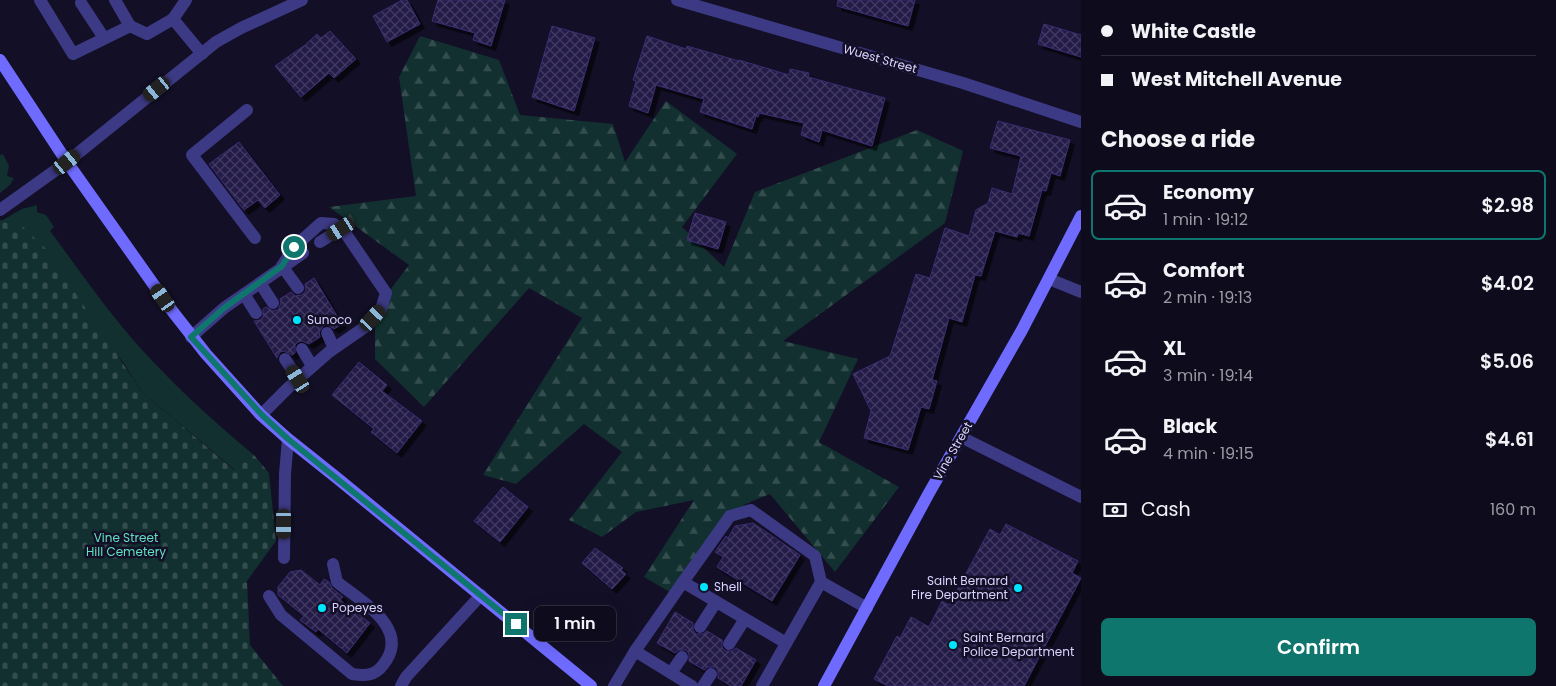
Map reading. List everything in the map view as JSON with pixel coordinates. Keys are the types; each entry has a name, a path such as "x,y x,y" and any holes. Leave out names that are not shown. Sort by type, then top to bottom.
{"main road":[{"path":"0,60 67,162 191,337 262,415 288,439 591,686"},
{"name":"Vine Street","path":"824,686 1022,330 1081,216"}],"street":[{"path":"40,0 73,54 130,26"},
{"path":"114,0 130,26 147,34 173,19 186,0"},
{"path":"0,210 67,162 216,42 241,28 302,0"},
{"name":"Wuest Street","path":"677,0 963,83 1081,122"},
{"path":"81,3 104,38"},
{"path":"173,19 202,54"},
{"path":"247,110 192,155 255,238"},
{"path":"262,415 312,366 365,327 381,310 386,293 341,229 334,224 321,223 294,247 282,266"},
{"path":"320,242 341,229"},
{"path":"191,337 244,294 303,253"},
{"path":"282,266 298,288"},
{"path":"1048,279 1081,292"},
{"path":"260,283 273,303"},
{"path":"244,294 256,313"},
{"path":"327,333 334,348"},
{"path":"302,348 312,366"},
{"path":"285,359 298,379"},
{"path":"961,437 1081,497"},
{"path":"284,558 285,474 288,439"},
{"path":"614,686 635,651 682,582 730,516 751,510 815,556 821,582 762,686"},
{"path":"269,596 281,615 352,674 366,676 379,671 390,656 393,643 390,632 383,619 337,582 333,564"},
{"path":"682,582 786,643"},
{"path":"821,582 866,608"},
{"path":"401,686 406,677 480,595"},
{"path":"700,627 716,602"},
{"path":"729,644 746,619"},
{"path":"635,651 692,686"},
{"path":"671,673 682,657"},
{"path":"703,686 710,674"}],"green space":[{"path":"420,36 499,60 520,115 613,124 625,162 666,101 737,154 682,227 724,267 755,192 917,130 963,151 945,223 783,341 858,359 819,442 899,487 835,572 770,494 745,504 670,592 644,577 694,500 636,512 602,537 569,520 622,452 584,424 516,484 483,475 582,318 529,288 424,407 375,359 375,310 409,265 329,207 416,196 399,77"},
{"path":"3,154 9,166 7,176 14,178 10,185 0,193 0,155"},
{"path":"37,205 37,212 46,215 54,227 50,231 130,337 183,392 254,455 235,470 142,392 123,362 1,221 22,209"},
{"name":"Vine Street Hill Cemetery","path":"0,220 19,223 45,248 142,392 234,470 254,455 269,473 276,541 247,581 250,645 283,686 0,686"}],"building":[{"path":"402,0 407,0 420,24 387,42 373,16"},
{"path":"438,0 505,0 491,46 473,40 475,33 432,21"},
{"path":"838,0 915,0 908,26 837,6"},
{"path":"1044,24 1081,35 1081,57 1038,44"},
{"path":"552,26 595,38 574,111 532,97"},
{"path":"330,31 356,59 334,78 329,73 301,97 275,66 317,34 321,38"},
{"path":"647,36 686,49 687,46 789,75 790,69 809,73 808,77 885,98 872,146 822,130 819,142 801,135 804,123 759,113 758,117 756,116 752,129 700,112 704,99 656,85 648,113 629,106 636,81 633,80"},
{"path":"998,121 1070,140 1060,176 1051,173 1046,191 1042,190 1029,236 1018,233 1017,237 995,231 981,276 975,275 962,322 949,318 932,380 937,381 929,409 921,407 908,450 864,438 871,411 853,374 890,356 916,274 930,278 945,228 969,236 976,210 988,203 992,188 1012,194 1021,156 990,148"},
{"path":"239,142 280,195 265,208 258,200 244,210 209,164"},
{"path":"695,213 726,222 718,249 687,240"},
{"name":"Sunoco","path":"314,278 342,324 334,329 328,325 323,326 319,332 320,337 309,344 302,341 298,342 295,345 295,353 292,355 284,351 280,352 277,358 254,321 260,320 263,317 263,309 266,307 273,311 278,310 281,303 280,299 291,292 295,296 302,295 306,291 305,284"},
{"path":"359,362 387,385 382,391 422,421 397,453 371,432 374,429 332,395"},
{"path":"503,487 528,507 500,542 474,521"},
{"path":"753,523 800,555 772,601 717,567 723,557 715,552 726,536 728,538 735,526"},
{"path":"1006,524 1078,561 1072,573 1081,578 1024,686 888,686 874,679 897,636 900,638 911,617 929,627 942,601 949,605 990,529 1000,535"},
{"path":"595,548 623,568 621,570 626,574 612,589 582,563"},
{"name":"Popeyes","path":"301,570 320,585 324,579 329,582 332,588 343,597 340,600 370,623 347,653 318,629 316,632 300,620 304,616 278,595 278,587 290,572"},
{"name":"Shell","path":"675,612 693,623 693,630 696,634 703,634 707,631 722,640 722,647 725,651 732,651 736,648 756,660 741,686 731,686 718,678 718,671 715,667 708,667 704,670 689,661 689,654 686,650 679,650 675,653 657,643"}],"place":[{"name":"Sunoco","path":"297,320"},
{"name":"Shell","path":"704,587"},
{"name":"Saint Bernard Fire Department","path":"1018,588"},
{"name":"Popeyes","path":"322,608"},
{"name":"Saint Bernard Police Department","path":"953,645"}],"route":[{"path":"294,247 282,266 224,308 191,337 262,415 288,439 516,624"}]}
